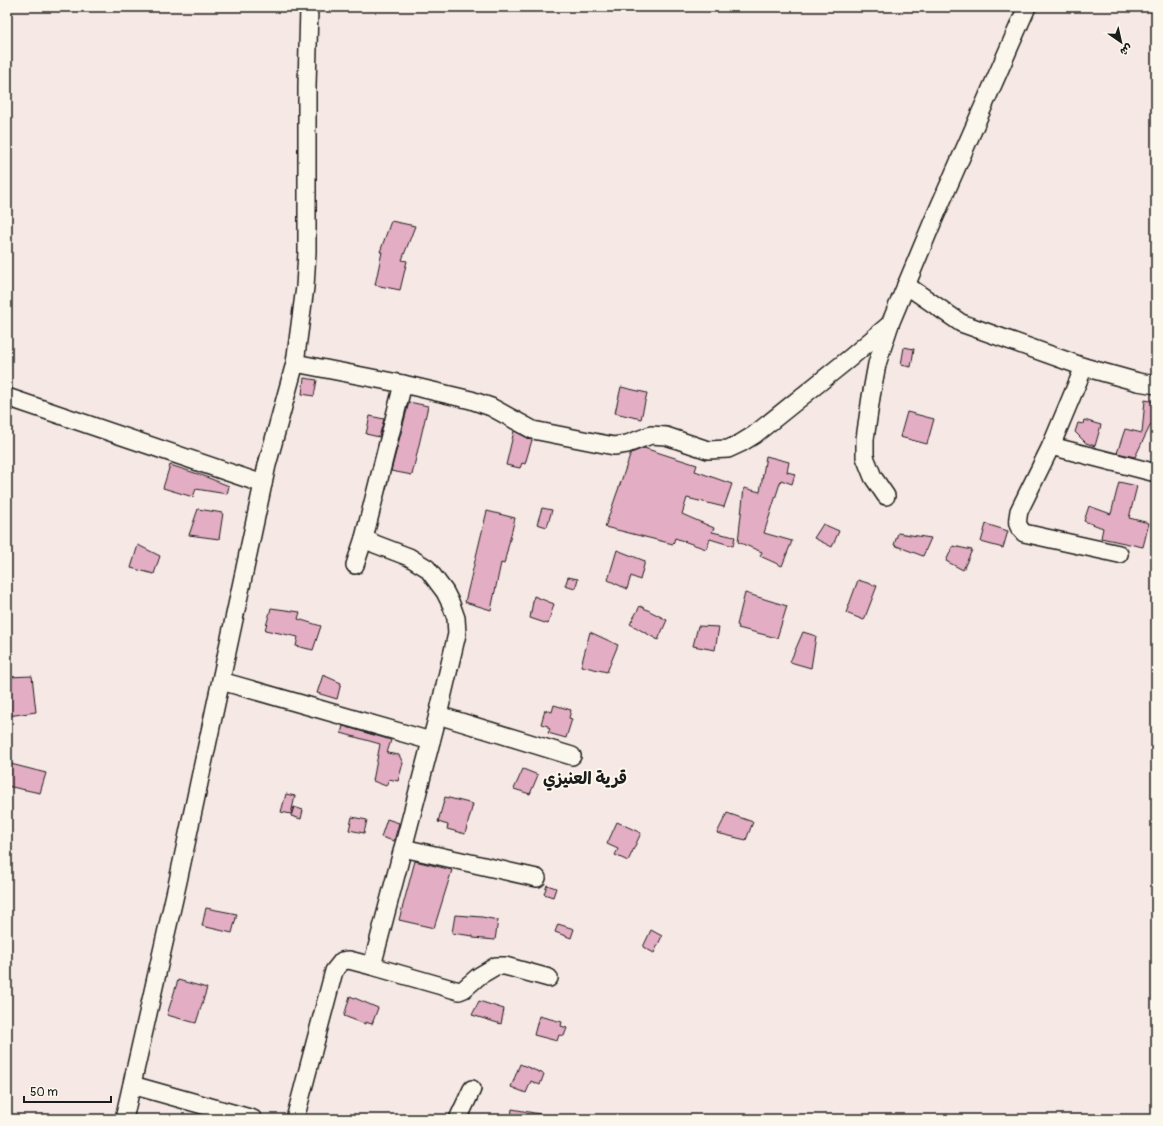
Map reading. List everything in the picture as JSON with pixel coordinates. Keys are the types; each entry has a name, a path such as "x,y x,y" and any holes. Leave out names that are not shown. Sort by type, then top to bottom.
{"street":[{"path":"124,1119 178,881 267,465 295,363 305,287 307,252 308,7"},
{"path":"886,496 873,477 865,457 865,439 870,397 877,364 890,324 906,285 1027,7"},
{"path":"906,285 961,323 1084,367 1138,382 1156,385"},
{"path":"295,363 403,384 471,400 492,407 533,430 597,444 614,446 627,444 652,435 666,436 708,450 728,449 754,435 890,324"},
{"path":"1084,367 1051,446 1019,511 1017,522 1019,528 1024,533 1118,554"},
{"path":"355,565 364,538 403,384"},
{"path":"7,397 263,484"},
{"path":"1051,446 1156,472"},
{"path":"364,538 375,544 409,557 427,568 445,592 451,604 456,618 457,634 438,715 372,966"},
{"path":"221,681 431,741"},
{"path":"438,715 572,756"},
{"path":"403,848 537,878"},
{"path":"295,1119 334,971 338,964 342,961 349,960 459,991 464,989 479,976 496,966 505,966 549,978"},
{"path":"132,1084 253,1119"},
{"path":"458,1119 472,1089"}],"building":[{"path":"391,221 415,226 402,260 407,261 400,290 375,285 382,252 380,252"},
{"path":"904,347 914,349 911,367 901,365"},
{"path":"304,378 317,380 314,396 302,394"},
{"path":"621,387 647,393 641,419 615,413"},
{"path":"1145,400 1156,402 1156,425 1151,424 1135,457 1117,453 1125,429 1142,433"},
{"path":"409,402 428,406 412,475 391,471"},
{"path":"907,412 934,419 927,444 900,437"},
{"path":"370,416 384,419 379,437 366,434"},
{"path":"1084,420 1101,425 1095,446 1086,443 1075,432 1078,423 1083,424"},
{"path":"514,431 532,440 525,464 522,463 520,468 506,465"},
{"path":"644,448 697,465 695,471 732,484 724,507 687,498 682,514 714,528 712,532 735,537 733,546 710,539 706,549 675,538 673,544 605,527 631,453"},
{"path":"766,456 789,462 787,472 795,474 792,484 781,480 764,533 792,541 782,566 760,556 762,552 738,542 744,488 760,492"},
{"path":"170,465 229,486 227,494 196,489 193,497 163,488"},
{"path":"1119,482 1137,486 1129,518 1149,523 1143,547 1101,538 1103,528 1084,521 1089,506 1111,514"},
{"path":"542,508 552,510 547,527 537,524"},
{"path":"198,509 223,513 219,539 189,535"},
{"path":"487,511 515,518 504,564 501,563 491,610 465,602"},
{"path":"823,524 839,531 832,547 814,538"},
{"path":"986,524 1008,531 1003,548 981,542"},
{"path":"898,533 931,538 923,556 894,545"},
{"path":"138,545 160,556 154,574 131,568"},
{"path":"953,546 972,550 963,570 946,561"},
{"path":"617,550 645,561 640,580 631,576 627,589 608,580"},
{"path":"568,577 578,579 575,589 565,586"},
{"path":"858,580 877,586 864,620 846,613"},
{"path":"745,593 787,606 777,638 738,628 739,626 737,625"},
{"path":"534,596 554,604 548,624 530,618"},
{"path":"640,606 667,620 658,640 630,624"},
{"path":"271,608 300,612 298,619 321,626 313,650 296,646 298,637 265,630"},
{"path":"698,626 719,627 715,650 693,646"},
{"path":"590,632 618,645 607,672 581,666"},
{"path":"803,632 816,636 811,668 790,662"},
{"path":"323,675 341,683 337,699 317,693"},
{"path":"32,676 36,712 8,716 7,677"},
{"path":"554,705 571,710 569,718 572,719 566,738 548,733 550,729 548,726 541,724 545,710 552,712"},
{"path":"343,726 391,740 387,753 399,755 403,763 398,781 389,779 386,786 373,781 380,744 341,733"},
{"path":"7,763 46,773 40,793 7,786"},
{"path":"523,769 538,775 530,794 514,789"},
{"path":"286,794 295,796 291,814 281,812"},
{"path":"445,797 473,804 465,834 447,829 448,825 438,822"},
{"path":"294,807 303,810 301,819 291,816"},
{"path":"727,813 753,822 746,840 717,833"},
{"path":"352,817 367,820 364,833 349,830"},
{"path":"387,819 399,823 394,841 381,837"},
{"path":"617,822 641,833 628,861 615,855 618,849 607,844"},
{"path":"415,861 452,870 434,928 399,920"},
{"path":"547,885 556,888 553,897 544,894"},
{"path":"206,908 237,914 232,933 202,926"},
{"path":"455,915 498,920 495,940 473,938 473,936 452,933"},
{"path":"558,924 574,929 571,938 555,932"},
{"path":"651,930 662,936 654,953 643,947"},
{"path":"178,980 207,988 196,1023 167,1015"},
{"path":"350,996 378,1008 372,1024 365,1022 365,1024 344,1016"},
{"path":"479,1001 504,1009 501,1024 472,1015"},
{"path":"539,1016 562,1022 561,1026 567,1028 564,1036 559,1035 557,1041 534,1035"},
{"path":"520,1064 544,1074 540,1085 531,1081 526,1093 511,1087"},
{"path":"512,1109 540,1114 540,1119 511,1119"}],"district":[{"name":"قرية العنيزي","path":"585,778"}]}
